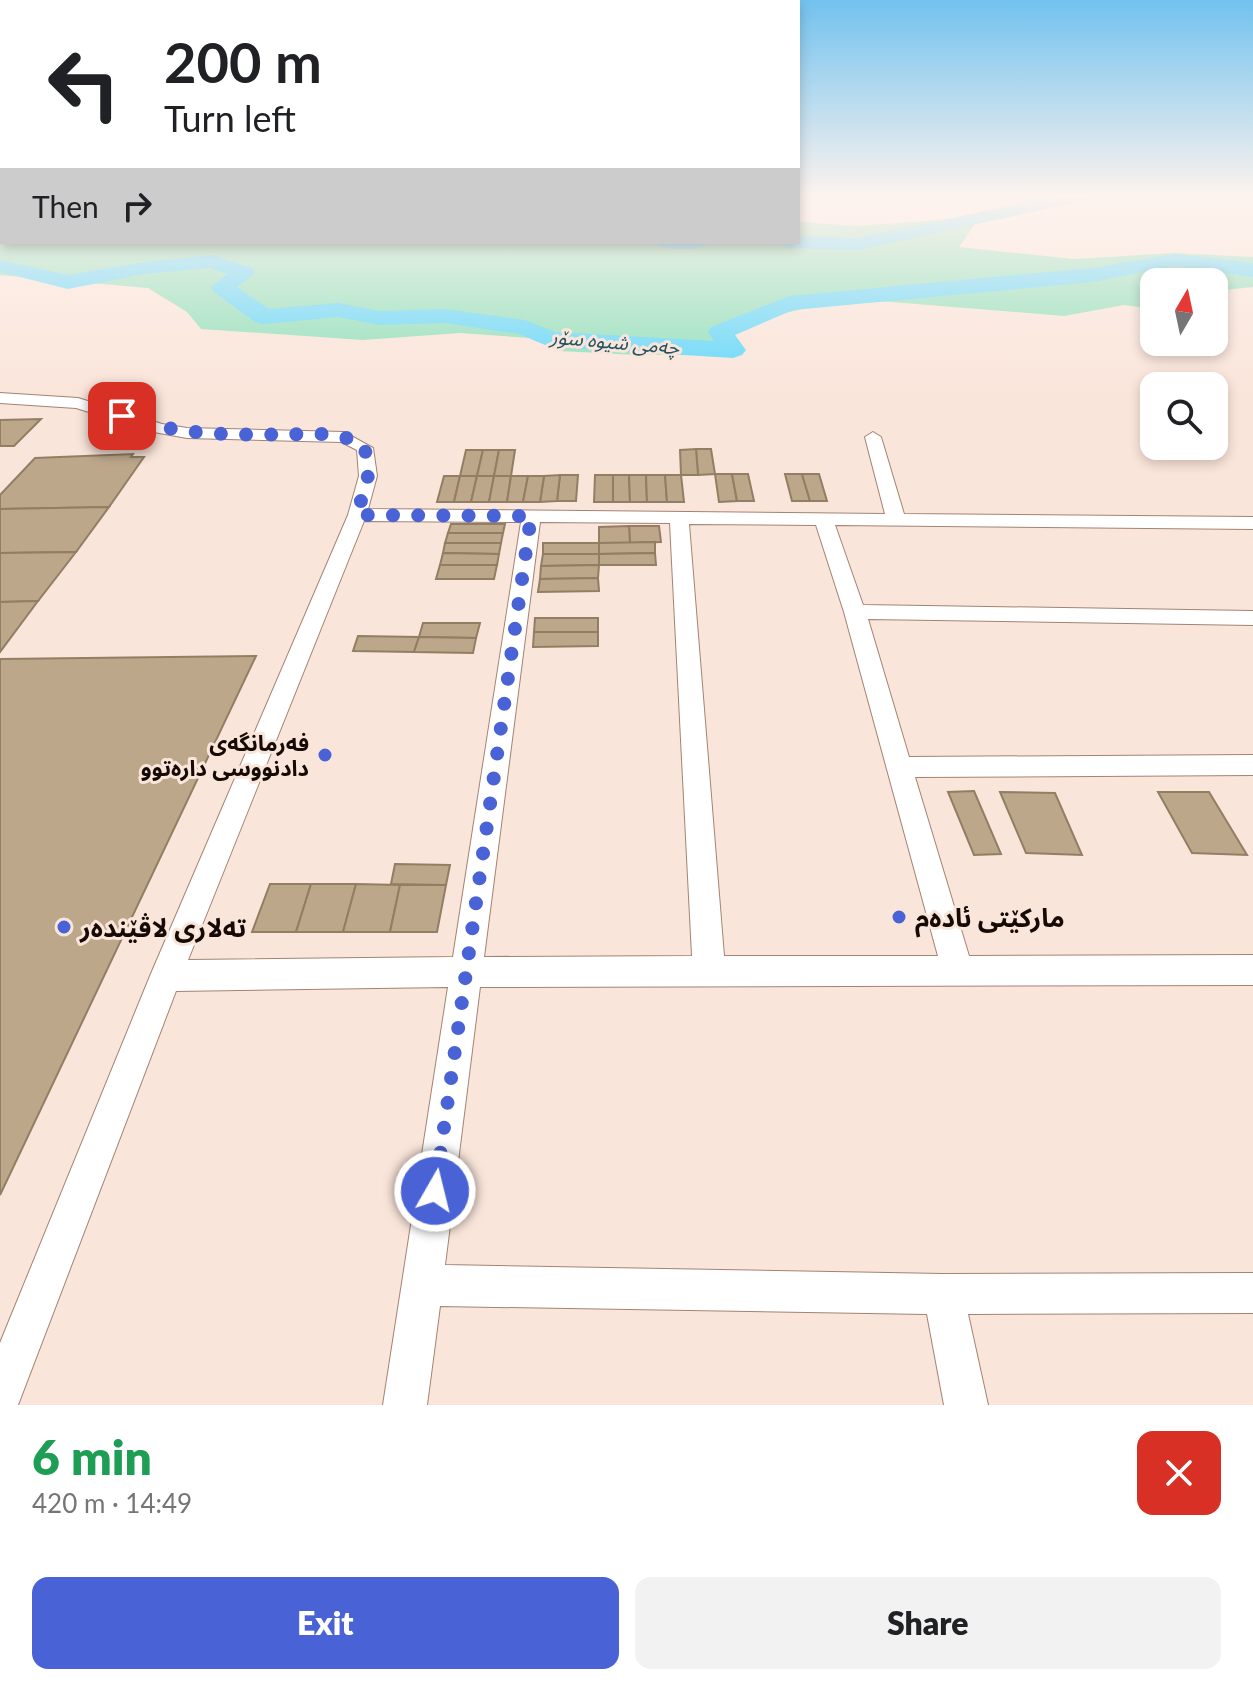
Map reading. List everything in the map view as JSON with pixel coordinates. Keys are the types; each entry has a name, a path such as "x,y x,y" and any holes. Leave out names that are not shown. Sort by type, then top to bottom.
{"street":[{"path":"0,398 78,403 148,425 187,433 328,434 351,439 365,448 368,476 357,515 166,976 0,1396"},
{"path":"873,437 896,520"},
{"path":"357,515 1253,523"},
{"path":"405,1405 531,516"},
{"path":"679,518 709,971"},
{"path":"824,519 855,612 958,971"},
{"path":"855,612 1253,618"},
{"path":"898,767 1253,765"},
{"path":"166,976 1253,970"},
{"path":"422,1285 943,1294 1253,1293"},
{"path":"943,1294 966,1405"}],"green space":[{"path":"0,261 1253,261 1253,287 1228,290 1228,268 1140,268 1140,307 1124,305 1064,316 867,300 807,308 737,324 718,354 638,355 560,351 529,338 460,333 363,340 201,329 187,312 148,288 0,275"}],"building":[{"path":"41,419 14,446 0,446 0,420"},
{"path":"696,449 711,449 715,474 698,475"},
{"path":"696,449 698,475 681,475 680,450"},
{"path":"466,450 483,450 477,476 460,476"},
{"path":"483,450 499,450 494,476 477,476"},
{"path":"499,450 515,450 511,476 494,476"},
{"path":"133,454 131,457 144,457 109,507 0,509 0,495 35,458"},
{"path":"715,474 732,474 737,501 719,502"},
{"path":"732,474 748,474 754,501 737,501"},
{"path":"785,474 802,474 810,501 792,501"},
{"path":"802,474 819,474 827,501 810,501"},
{"path":"560,475 578,475 576,501 557,501"},
{"path":"560,475 557,501 540,502 544,476"},
{"path":"595,475 613,475 613,502 594,502"},
{"path":"613,475 629,475 630,502 613,502"},
{"path":"629,475 646,475 647,502 630,502"},
{"path":"646,475 665,475 667,502 647,502"},
{"path":"665,475 681,475 684,502 667,502"},
{"path":"444,476 460,476 454,502 437,502"},
{"path":"460,476 477,476 471,502 454,502"},
{"path":"477,476 494,476 489,502 471,502"},
{"path":"494,476 511,476 507,502 489,502"},
{"path":"511,476 528,476 523,502 507,502"},
{"path":"528,476 544,476 540,502 523,502"},
{"path":"109,507 76,552 0,553 0,509"},
{"path":"451,524 505,524 503,533 448,533"},
{"path":"629,526 659,526 661,542 630,543"},
{"path":"629,526 630,543 599,543 599,527"},
{"path":"448,533 503,533 501,543 445,543"},
{"path":"655,542 655,553 599,554 599,543"},
{"path":"445,543 501,543 499,554 443,553"},
{"path":"543,543 599,543 599,554 543,554"},
{"path":"76,552 38,601 0,602 0,553"},
{"path":"443,553 499,554 497,565 440,565"},
{"path":"655,553 656,565 599,565 599,554"},
{"path":"543,554 599,554 599,565 541,566"},
{"path":"440,565 497,565 494,579 436,579"},
{"path":"599,565 598,578 540,579 541,566"},
{"path":"598,578 599,591 538,592 540,579"},
{"path":"38,601 0,652 0,602"},
{"path":"535,618 598,618 598,632 534,632"},
{"path":"423,623 480,623 476,638 419,637"},
{"path":"534,632 598,632 598,646 533,647"},
{"path":"358,636 419,637 414,652 353,651"},
{"path":"419,637 476,638 473,653 414,652"},
{"name":"تەلاری لاڤێندەر","path":"256,656 0,1195 0,659"},
{"path":"974,791 1001,854 974,855 948,792"},
{"path":"1000,792 1055,793 1082,855 1026,853"},
{"path":"1158,792 1209,792 1247,855 1192,853"},
{"path":"395,864 450,865 446,885 391,884"},
{"path":"270,884 311,884 296,932 252,932"},
{"path":"311,884 356,884 343,932 296,932"},
{"path":"356,884 400,885 390,932 343,932"},
{"path":"400,885 446,885 437,932 390,932"}],"waterway":[{"name":"چەمی شیوە سۆر","path":"0,266 68,282 144,268 212,261 244,273 222,287 264,317 338,310 379,318 445,316 525,327 550,339 733,350 720,332 789,303 1092,275 1172,261"},
{"name":"چەمی شیوە سۆر","path":"1179,261 1253,270"}],"place":[{"name":"فەرمانگەی دادنووسی دارەتوو","path":"325,755"},
{"name":"مارکێتی ئادەم","path":"899,917"},
{"name":"تەلاری لاڤێندەر","path":"64,927"}],"route":[{"path":"122,416 160,429 187,433 328,434 351,439 365,448 368,476 357,515 531,516 435,1191"}]}
